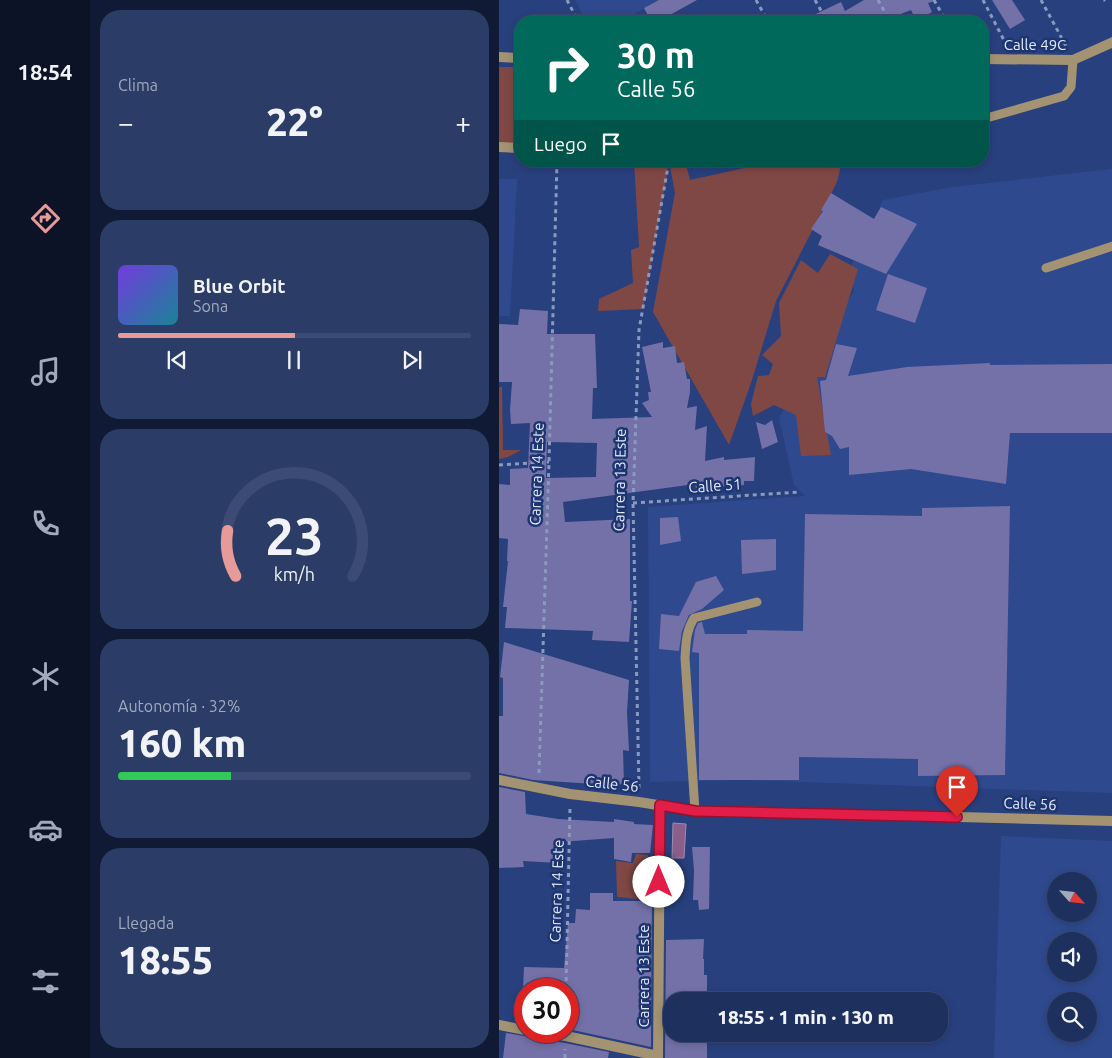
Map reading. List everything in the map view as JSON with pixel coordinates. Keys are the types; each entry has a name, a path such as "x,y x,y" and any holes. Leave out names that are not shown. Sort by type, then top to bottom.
{"street":[{"name":"Calle 49C","path":"989,59 1073,60 1112,42"},
{"path":"499,57 514,58"},
{"path":"499,147 514,148"},
{"name":"Calle 56","path":"499,780 570,794 695,811 1112,821"},
{"name":"Carrera 13 Este","path":"658,1057 660,805"},
{"path":"499,1026 514,1028"},
{"path":"579,1039 658,1057"}],"lane":[{"path":"989,117 1064,96 1071,87 1073,60"},
{"path":"1046,268 1112,246"},
{"path":"695,811 685,658 689,627 694,618 757,602"}],"path":[{"path":"567,0 575,15"},
{"path":"756,0 765,15"},
{"path":"815,0 824,15"},
{"path":"878,0 887,15"},
{"path":"934,0 943,15"},
{"path":"983,0 1015,60"},
{"path":"1041,0 1073,60"},
{"name":"Carrera 14 Este","path":"539,788 557,167"},
{"name":"Carrera 13 Este","path":"639,802 633,503 639,330 668,167"},
{"path":"499,465 549,462"},
{"name":"Calle 51","path":"633,503 799,492"},
{"name":"Carrera 14 Este","path":"566,978 570,794"}],"shaded area":[{"path":"575,0 659,0 633,15 583,15"},
{"path":"499,67 514,67 514,149 499,148"},
{"path":"634,167 664,167 668,169 643,309 598,311 599,299 633,283 631,250 639,247"},
{"path":"670,167 687,167 690,180 750,167 841,167 837,182 776,301 752,380 729,445 653,312 675,193"},
{"path":"1112,169 1112,793 745,780 650,782 648,507 805,496 794,485 779,418 854,291 849,270 883,200 953,187"},
{"path":"499,179 517,179 510,316 499,316"},
{"path":"830,254 858,269 825,377 817,377 831,455 801,456 796,415 774,405 753,416 751,404 758,376 769,375 773,364 762,355 781,336 779,303 801,260 818,273"},
{"path":"499,387 502,387 503,450 521,450 508,457 499,459"},
{"path":"673,823 686,824 684,858 672,858"},
{"path":"1001,836 1112,841 1112,1058 994,1058"},
{"path":"636,854 648,855 648,900 617,897 616,861 633,863"}],"building":[{"path":"659,0 697,0 670,15 648,15 644,8"},
{"path":"864,0 935,0 928,3 932,12 927,15 913,15 911,10 898,15 814,15 841,2 845,11"},
{"path":"992,0 1012,0 1025,20 1010,29"},
{"path":"831,193 874,219 881,207 917,224 886,274 818,245 822,236 811,229 823,211 821,210"},
{"path":"888,274 927,288 915,323 876,310"},
{"path":"520,309 548,311 547,334 595,334 597,388 593,388 592,419 652,417 642,403 649,400 648,392 651,392 642,347 663,342 663,348 675,346 677,363 684,362 687,379 690,379 687,408 697,406 695,430 707,426 705,461 724,457 724,460 755,457 754,481 744,481 744,485 696,488 695,484 563,502 565,522 630,519 630,601 632,601 629,642 592,640 593,631 505,628 507,607 503,607 508,561 508,539 499,538 499,484 510,485 510,469 528,468 530,423 511,424 512,382 499,382 499,324 518,325","holes":["547,442 597,443 596,477 546,478"]},
{"path":"836,344 857,348 848,376 907,367 990,363 990,365 1113,364 1113,433 1010,433 1006,484 911,469 849,475 849,447 840,449 832,436 825,432 820,381 826,380"},
{"path":"772,420 778,442 762,449 756,422 765,425"},
{"path":"1010,506 1005,775 918,776 918,759 799,757 799,780 699,780 699,653 692,652 695,630 698,623 702,622 705,634 747,634 747,630 803,631 805,514 922,516 922,508"},
{"path":"678,517 681,541 660,545 660,518"},
{"path":"776,539 776,570 742,574 741,540"},
{"path":"716,576 724,590 702,609 689,615 682,631 679,651 659,649 661,614 679,616 696,582"},
{"path":"504,642 629,680 627,712 629,751 623,750 624,784 610,785 533,780 499,773 499,716 503,716 503,678 500,677"},
{"path":"499,787 525,792 526,814 558,819 614,822 614,819 634,822 634,824 653,825 650,853 632,853 631,862 614,859 614,838 560,842 558,863 523,861 524,867 499,868"},
{"path":"692,847 710,847 709,909 699,910 698,900 693,900 694,870"},
{"path":"590,893 613,893 613,901 652,901 651,1047 579,1031 579,978 524,978 524,967 564,968 568,923 575,923 576,909 590,910"},
{"path":"704,939 703,959 704,975 707,975 707,992 666,992 666,940"},
{"path":"506,1033 514,1034 514,1043 565,1043 609,1052 608,1058 503,1058"},
{"path":"665,1042 707,1042 707,1058 665,1058"}],"route":[{"path":"659,882 660,805 695,811 957,817"}]}
